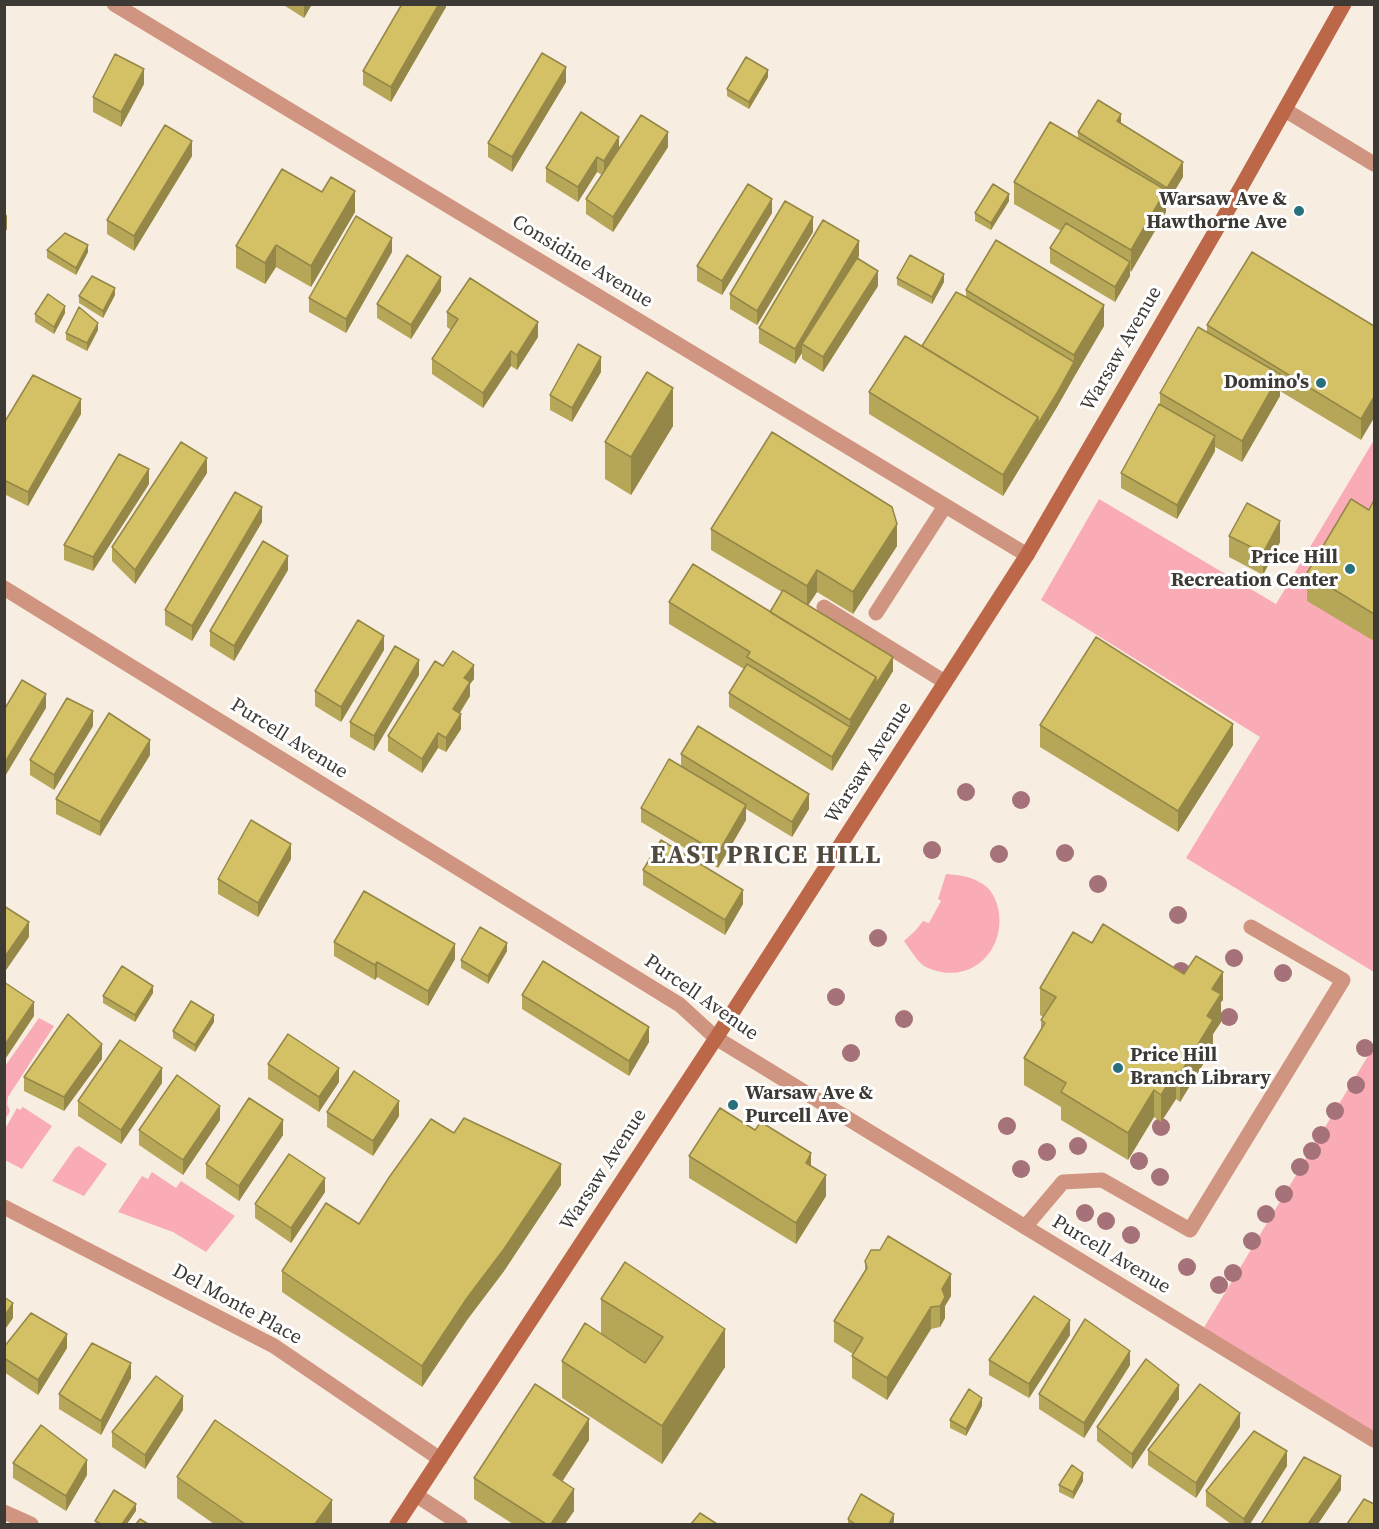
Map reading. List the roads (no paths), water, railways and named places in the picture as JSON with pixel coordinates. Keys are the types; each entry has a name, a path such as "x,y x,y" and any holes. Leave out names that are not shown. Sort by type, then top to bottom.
{"main road":[{"name":"Warsaw Avenue","path":"397,1524 716,1038 1027,555 1344,4"}],"street":[{"name":"Considine Avenue","path":"114,4 1027,555"},
{"path":"1285,110 1374,164"},
{"path":"876,613 945,506"},
{"name":"Purcell Avenue","path":"4,588 680,1005 716,1038 1374,1440"},
{"path":"824,607 945,682"},
{"path":"1025,1227 1062,1182 1102,1180 1190,1230 1343,980 1251,927"},
{"name":"Del Monte Place","path":"4,1207 274,1346 440,1458"},
{"path":"416,1495 460,1524"},
{"path":"4,1512 31,1524"}],"place":[{"name":"Warsaw Ave & Hawthorne Ave","path":"1299,211"},
{"name":"Domino's","path":"1321,383"},
{"name":"Price Hill Recreation Center","path":"1350,569"},
{"name":"Price Hill Branch Library","path":"1118,1068"},
{"name":"Warsaw Ave & Purcell Ave","path":"733,1105"}],"district":[{"name":"EAST PRICE HILL","path":"766,856"}]}
